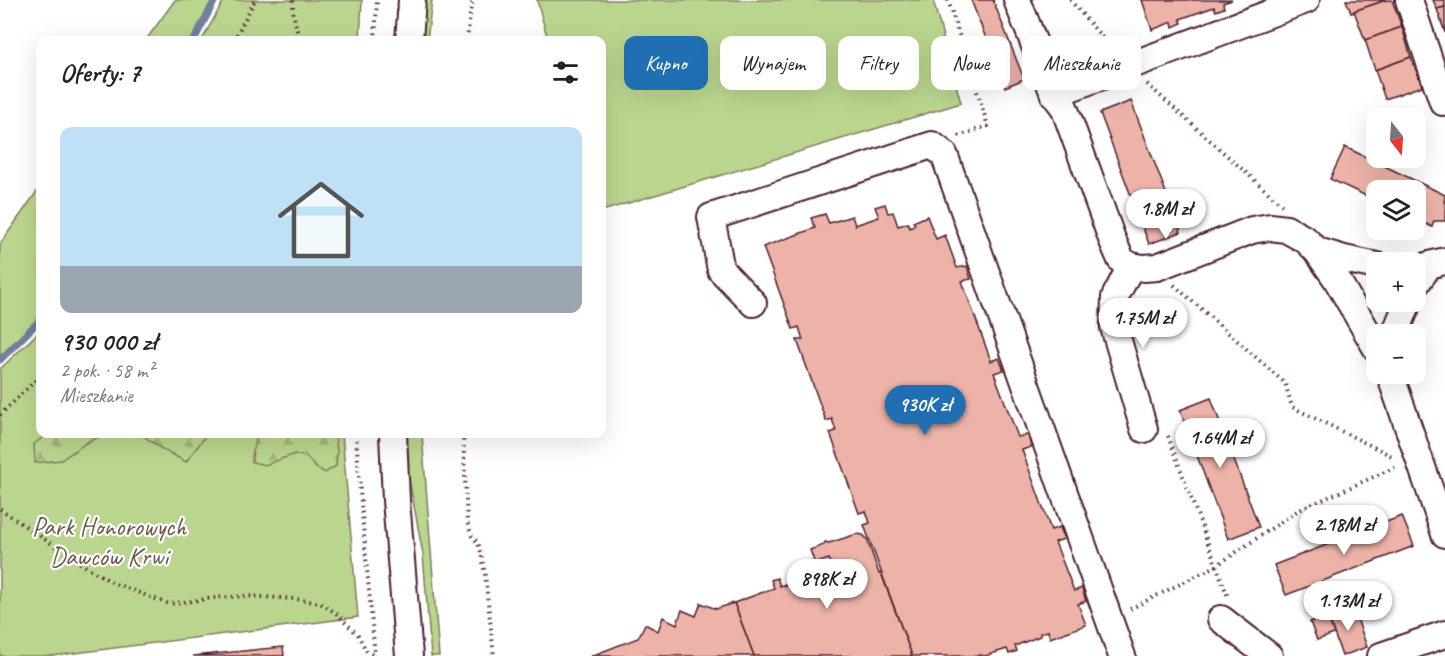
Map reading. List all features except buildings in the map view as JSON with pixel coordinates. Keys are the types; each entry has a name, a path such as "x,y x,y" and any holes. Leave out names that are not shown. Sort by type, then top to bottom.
{"street":[{"path":"409,36 412,0"},
{"path":"1017,0 1054,94 1064,107 1121,260 1131,266 1157,267 1252,230 1270,227 1286,229 1306,240 1317,251 1336,278 1366,330"},
{"path":"1141,62 1306,0"},
{"path":"1409,0 1443,102"},
{"path":"1054,94 1065,90"},
{"path":"753,303 721,270 711,217 932,146 944,154 1122,656"},
{"path":"1317,251 1366,264"},
{"path":"1131,266 1114,297 1114,327 1156,430"},
{"path":"1393,384 1412,460 1445,534"},
{"path":"393,438 409,656"},
{"path":"1221,619 1269,656"},
{"path":"1381,656 1445,634"}],"path":[{"path":"236,36 255,0"},
{"path":"293,0 298,36"},
{"path":"375,36 377,0"},
{"path":"467,36 471,6 474,0"},
{"path":"932,146 988,126 948,0"},
{"path":"1070,0 1101,36"},
{"path":"1141,79 1290,212"},
{"path":"1165,264 1174,287 1284,383 1292,407 1412,460"},
{"path":"0,415 36,380"},
{"path":"1156,430 1168,438 1242,635"},
{"path":"0,509 83,566 113,583 169,604 247,596 320,603 336,613 358,635 367,652 376,656 356,438"},
{"path":"463,438 467,522 481,552 494,656"},
{"path":"1128,610 1216,566 1297,511 1412,460"}],"green space":[{"path":"175,0 215,0 196,36 149,36"},
{"path":"224,0 362,0 360,36 204,36"},
{"path":"425,0 432,0 428,36 422,36"},
{"path":"537,0 933,0 943,36 931,36 931,90 957,90 961,103 606,210 606,36 547,36"},
{"path":"36,193 36,324 0,360 0,244"},
{"name":"Park Honorowych Dawców Krwi","path":"36,335 36,438 342,438 358,617 52,656 0,656 0,369"},
{"path":"42,438 97,438 61,460 35,463 34,444"},
{"path":"147,438 204,438 186,462"},
{"path":"256,438 335,438 337,453 336,466 325,473 316,468 306,457 295,454 265,465 252,462"},
{"path":"407,438 422,438 439,656 431,656 423,554 408,474"}],"waterway":[{"path":"196,36 215,0"},
{"path":"0,360 36,324"}]}
